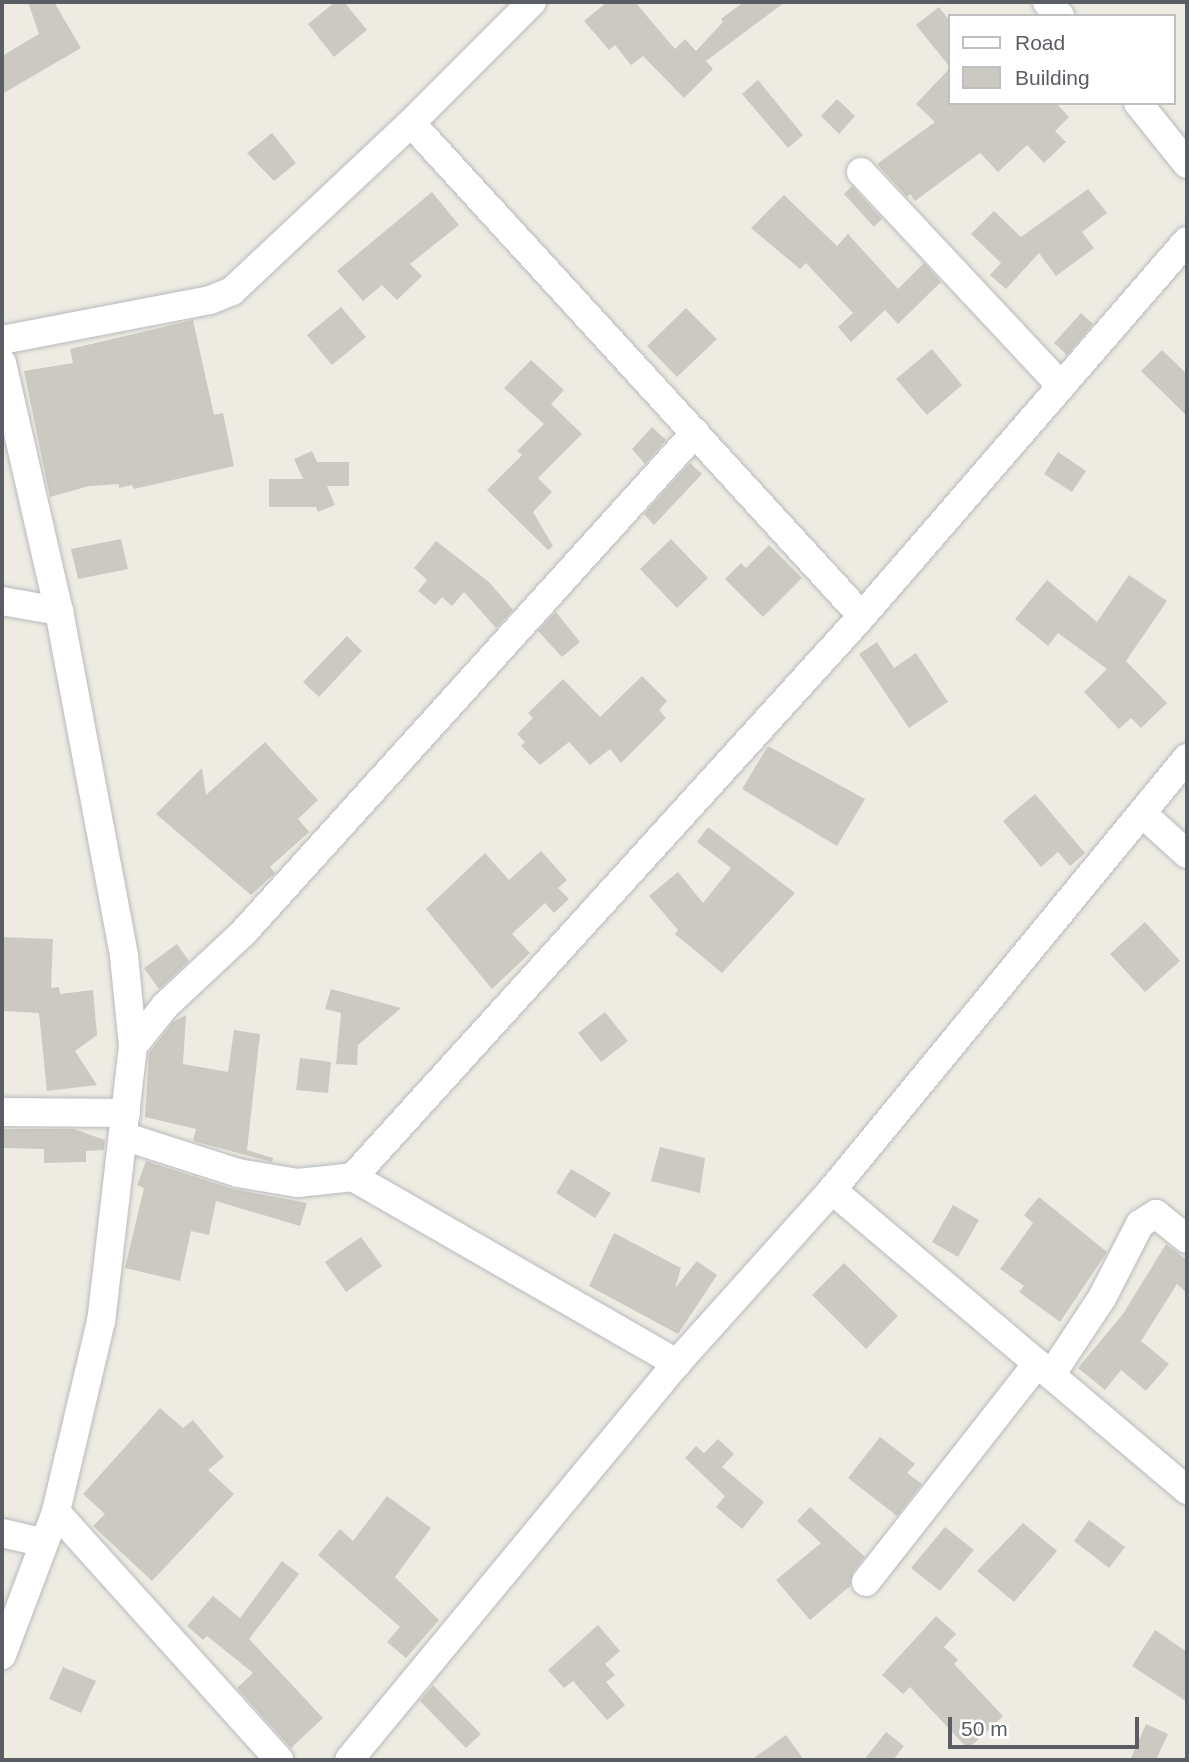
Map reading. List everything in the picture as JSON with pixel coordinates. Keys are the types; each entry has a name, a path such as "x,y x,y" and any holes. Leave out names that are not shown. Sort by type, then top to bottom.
{"street":[{"path":"2,340 210,300 232,291 411,123 532,2"},
{"path":"1140,105 1187,163"},
{"path":"411,123 862,616"},
{"path":"861,172 1061,386"},
{"path":"353,1177 862,616 1187,241"},
{"path":"2,363 59,611 124,956 133,1046 101,1321 56,1512 41,1542 2,1655"},
{"path":"133,1046 164,1006 244,932 695,433"},
{"path":"2,601 59,611"},
{"path":"349,1760 677,1363 832,1190 1144,815 1187,758"},
{"path":"1144,815 1187,854"},
{"path":"2,1112 125,1124 238,1173 298,1183 353,1177 677,1363"},
{"path":"832,1190 1187,1490"},
{"path":"866,1582 1102,1298 1140,1224 1156,1214 1187,1239"},
{"path":"56,1512 279,1760"},
{"path":"2,1533 41,1542"}],"building":[{"path":"28,2 54,2 81,48 2,94 2,56 39,34"},
{"path":"335,2 344,2 367,30 334,57 308,24"},
{"path":"607,2 635,2 675,49 685,39 696,51 723,22 721,19 744,2 785,2 706,61 713,69 684,98 643,56 631,65 615,45 609,50 584,21"},
{"path":"939,7 948,19 948,65 916,25"},
{"path":"948,70 948,105 1058,105 1069,117 1055,131 1066,142 1044,163 1027,145 998,172 980,153 915,201 910,194 907,197 877,164 935,122 916,104"},
{"path":"758,80 803,135 788,148 742,94"},
{"path":"837,99 855,116 839,134 821,116"},
{"path":"272,133 296,163 274,181 247,153"},
{"path":"852,186 882,219 874,227 844,194"},
{"path":"1088,189 1107,213 1082,232 1094,248 1056,276 1039,253 1006,289 990,275 1001,263 971,234 994,211 1021,237"},
{"path":"432,192 459,225 410,264 422,276 397,300 382,285 363,301 337,271"},
{"path":"784,195 837,246 848,234 898,289 924,263 941,282 898,324 885,310 851,342 838,327 853,313 806,263 800,269 751,228"},
{"path":"341,307 366,337 332,365 307,335"},
{"path":"686,308 717,339 677,377 647,346"},
{"path":"1081,313 1093,324 1067,355 1054,343"},
{"path":"193,320 214,415 223,413 234,466 134,489 132,485 119,488 119,484 89,486 50,497 24,371 73,363 70,349"},
{"path":"932,349 962,385 927,415 896,379"},
{"path":"1162,350 1187,374 1187,416 1141,371"},
{"path":"531,360 564,390 551,404 582,434 538,478 552,492 533,512 553,546 548,550 487,490 522,455 517,451 544,424 504,388"},
{"path":"652,427 666,440 645,464 632,449"},
{"path":"312,451 317,462 349,462 349,486 327,486 335,505 318,512 316,507 269,507 269,479 303,479 294,459"},
{"path":"1058,452 1086,471 1072,492 1044,474"},
{"path":"690,463 702,474 654,525 644,514"},
{"path":"121,539 128,569 78,579 71,549"},
{"path":"671,539 708,578 677,608 640,569"},
{"path":"436,541 489,582 513,610 496,628 464,592 452,606 442,597 435,605 418,591 427,580 414,568"},
{"path":"769,545 802,578 763,617 725,579 741,563 746,568"},
{"path":"1129,575 1167,601 1126,661 1167,703 1141,728 1131,718 1119,729 1084,692 1107,669 1058,633 1048,646 1015,619 1047,580 1097,622"},
{"path":"556,612 580,642 562,657 538,631"},
{"path":"347,636 362,651 319,697 303,682"},
{"path":"877,642 894,668 916,653 948,702 909,728 859,654"},
{"path":"642,676 667,701 659,710 666,718 621,763 610,749 590,765 569,742 540,765 521,746 525,742 517,734 533,718 528,713 563,679 600,717"},
{"path":"265,742 318,800 298,819 309,832 270,867 275,873 251,895 156,814 202,768 206,795"},
{"path":"768,746 865,799 837,846 742,789"},
{"path":"1035,794 1085,853 1070,866 1058,852 1041,867 1003,821"},
{"path":"708,827 795,893 722,973 675,934 678,930 649,896 678,872 703,903 731,868 697,842"},
{"path":"541,851 567,880 558,888 569,899 554,913 545,903 512,934 530,953 492,989 426,909 485,853 509,880"},
{"path":"1145,922 1180,961 1145,992 1110,954"},
{"path":"2,937 53,939 51,988 59,987 60,994 93,990 97,1035 75,1051 97,1085 47,1091 39,1013 2,1011"},
{"path":"177,944 189,961 159,989 144,968"},
{"path":"331,989 401,1008 358,1045 357,1065 336,1064 341,1013 325,1009"},
{"path":"605,1012 628,1041 601,1062 578,1033"},
{"path":"186,1015 183,1064 228,1072 234,1030 260,1034 247,1150 273,1158 272,1162 193,1141 196,1129 145,1117 149,1053 173,1022"},
{"path":"300,1058 331,1062 328,1093 296,1090"},
{"path":"4,1129 74,1129 105,1140 104,1150 86,1151 86,1162 44,1163 44,1149 3,1148"},
{"path":"660,1147 705,1158 700,1193 651,1181"},
{"path":"146,1161 233,1189 307,1203 300,1226 216,1201 209,1235 191,1231 180,1281 125,1268 144,1188 137,1185"},
{"path":"571,1169 611,1193 595,1218 556,1193"},
{"path":"1039,1197 1107,1252 1060,1322 1019,1292 1024,1286 1000,1269 1033,1223 1024,1215"},
{"path":"953,1205 979,1220 958,1257 932,1242"},
{"path":"614,1233 681,1268 675,1288 697,1261 717,1275 678,1334 589,1286"},
{"path":"361,1237 382,1266 346,1292 325,1262"},
{"path":"1166,1244 1187,1260 1187,1293 1177,1284 1141,1341 1169,1364 1146,1391 1121,1370 1105,1390 1078,1368 1123,1314"},
{"path":"844,1263 898,1316 866,1349 812,1295"},
{"path":"160,1408 183,1428 193,1420 224,1457 208,1470 234,1494 152,1581 93,1526 105,1514 83,1494"},
{"path":"880,1437 915,1464 907,1473 922,1484 897,1516 848,1478"},
{"path":"718,1439 734,1454 722,1467 764,1502 742,1529 716,1507 725,1496 685,1458 696,1446 704,1453"},
{"path":"387,1496 431,1528 395,1577 439,1620 406,1658 387,1642 400,1627 318,1555 340,1529 353,1541"},
{"path":"810,1507 865,1557 853,1572 850,1586 810,1620 776,1580 821,1543 797,1521"},
{"path":"1089,1520 1125,1547 1109,1568 1074,1541"},
{"path":"1023,1523 1057,1551 1014,1602 977,1571"},
{"path":"945,1527 974,1550 940,1591 911,1568"},
{"path":"282,1561 299,1574 249,1639 323,1718 291,1748 237,1688 253,1673 207,1636 203,1640 187,1626 213,1596 240,1618"},
{"path":"936,1616 956,1634 944,1647 958,1660 954,1664 1003,1716 968,1749 910,1687 903,1694 882,1675"},
{"path":"598,1625 620,1651 605,1664 615,1675 606,1682 625,1705 607,1720 573,1681 564,1688 548,1670"},
{"path":"1155,1630 1187,1652 1187,1702 1132,1666"},
{"path":"63,1667 96,1681 81,1713 49,1699"},
{"path":"433,1685 481,1734 466,1748 420,1701"},
{"path":"1146,1724 1168,1734 1156,1760 1130,1760"},
{"path":"886,1732 904,1746 893,1760 864,1760"},
{"path":"786,1735 804,1760 751,1760"}]}
